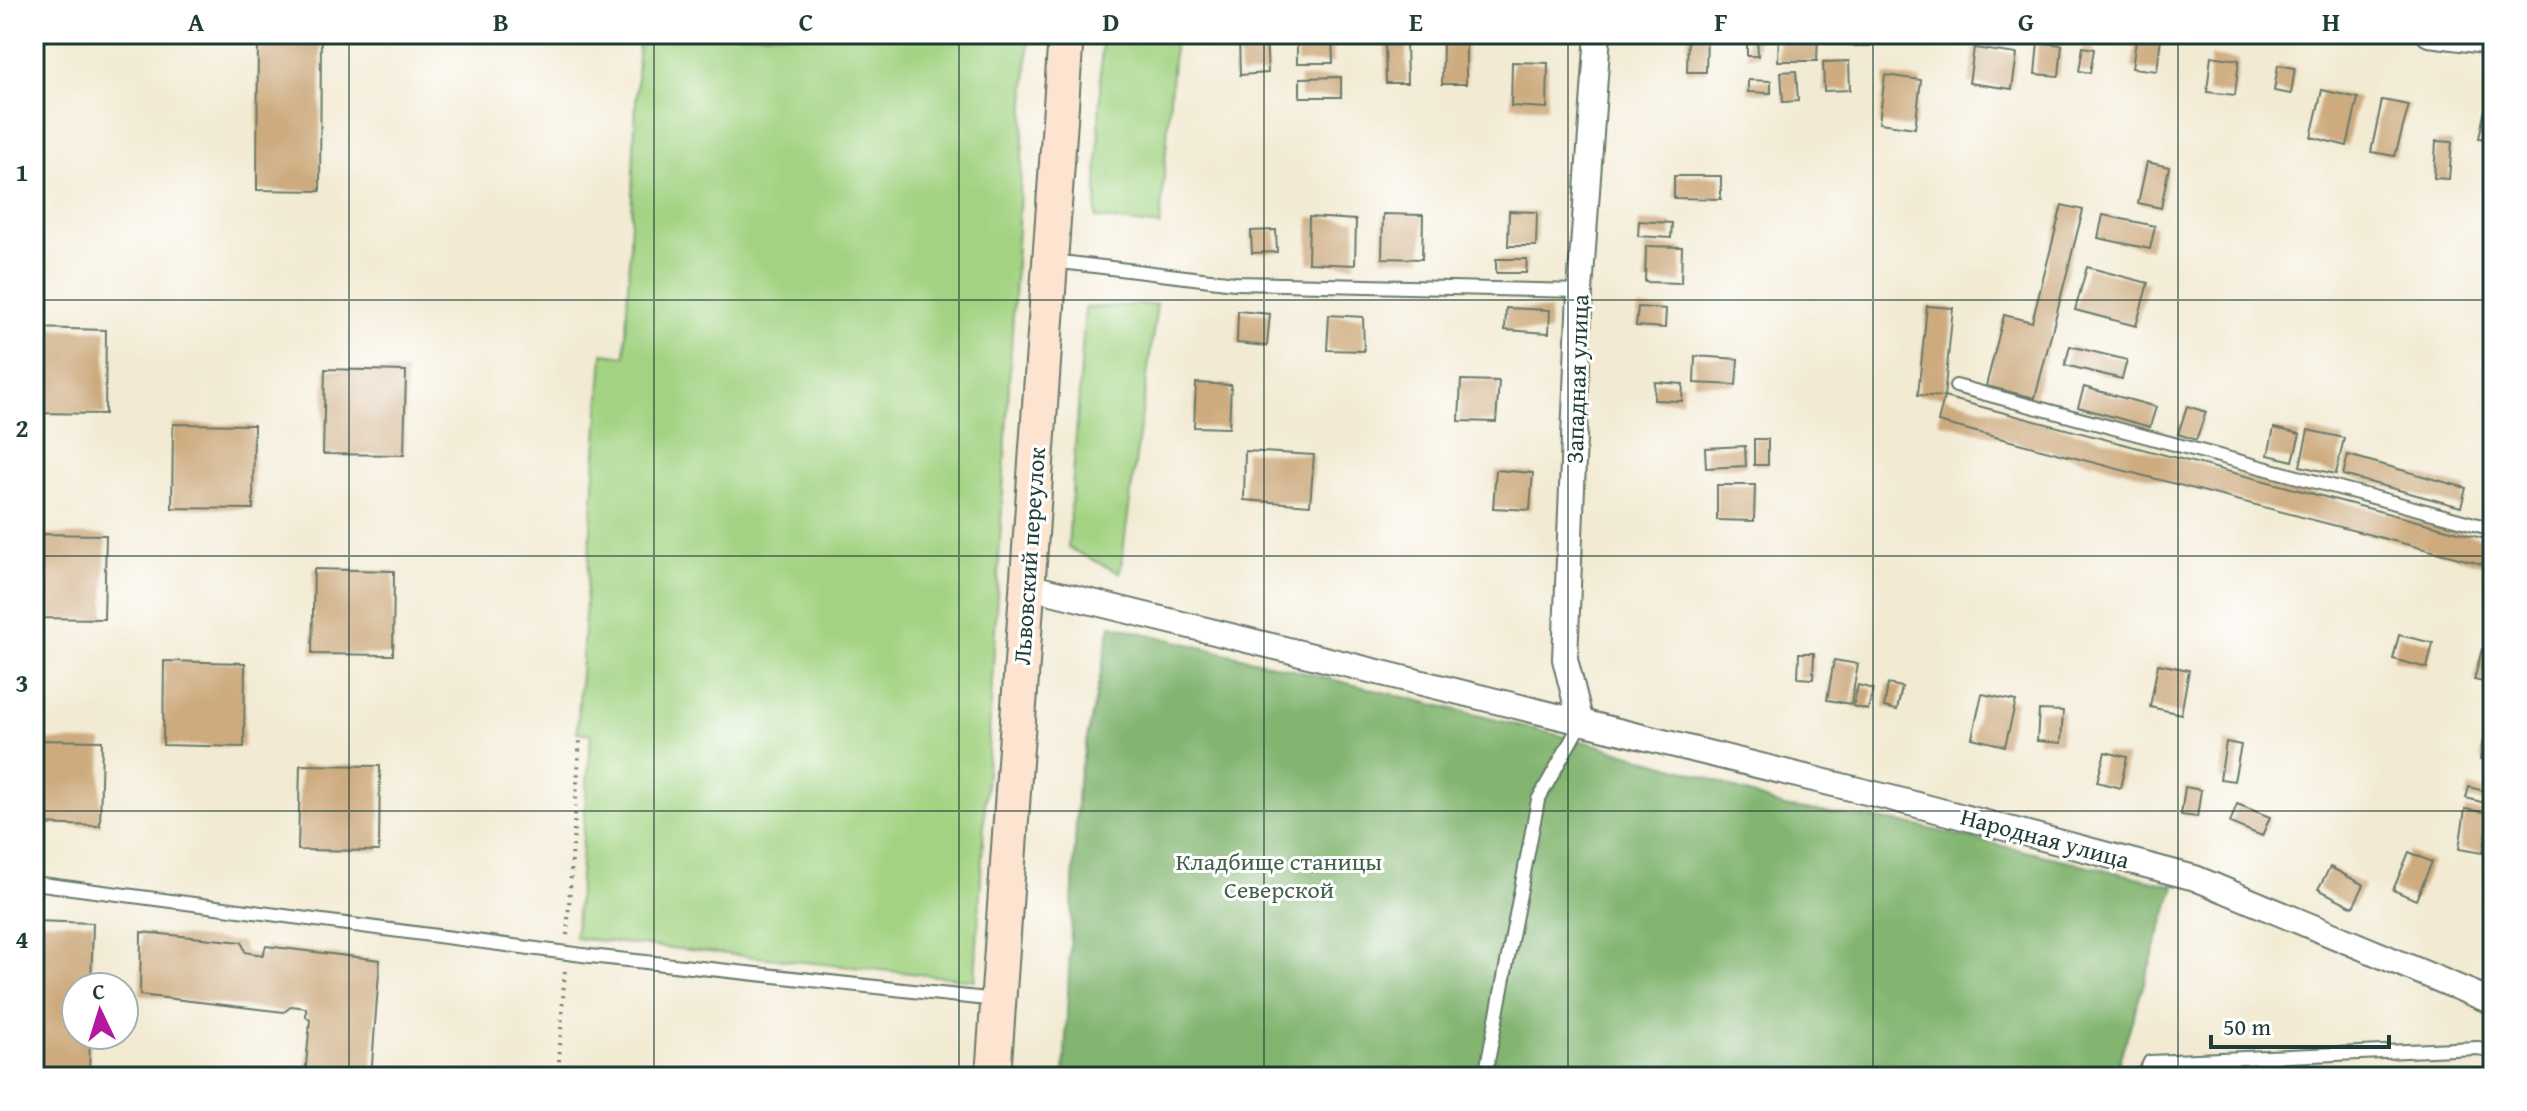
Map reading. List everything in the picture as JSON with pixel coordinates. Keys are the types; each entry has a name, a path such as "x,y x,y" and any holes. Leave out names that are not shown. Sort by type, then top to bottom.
{"main road":[{"name":"Львовский переулок","path":"993,1077 1066,34"}],"street":[{"name":"Западная улица","path":"1581,723 1565,659 1580,291 1598,34"},
{"path":"2429,34 2493,42"},
{"name":"Народная улица","path":"1027,586 1891,798 2195,878 2493,1002"}],"lane":[{"path":"1050,261 1235,283 1580,291"},
{"path":"1956,386 2493,529"},
{"path":"1485,1077 1538,800 1581,723"},
{"path":"34,883 566,952 998,1000"},
{"path":"2143,1077 2150,1062 2478,1048 2493,1051"}],"path":[{"path":"558,1077 580,738"}],"green space":[{"path":"639,34 1029,34 975,980 575,938 591,734 577,732 603,353 625,356"},
{"path":"1102,34 1175,34 1160,226 1096,218"},
{"path":"1157,304 1120,573 1068,548 1085,308"},
{"name":"Кладбище станицы Северской","path":"1111,625 1590,743 1700,775 1783,807 1904,823 2175,886 2114,1077 1064,1077 1078,781"}],"building":[{"path":"258,34 321,34 320,191 257,190"},
{"path":"1688,34 1707,34 1706,72 1687,72"},
{"path":"1779,34 1818,34 1817,61 1778,61"},
{"path":"1853,34 1870,34 1870,46 1853,46"},
{"path":"2137,34 2161,37 2157,71 2132,68"},
{"path":"1757,35 1758,56 1747,56 1747,36"},
{"path":"1332,36 1333,63 1297,63 1297,37"},
{"path":"1266,37 1268,73 1240,75 1239,38"},
{"path":"1385,42 1406,42 1407,83 1386,83"},
{"path":"2038,42 2062,45 2059,76 2035,74"},
{"path":"1443,43 1466,43 1466,84 1442,84"},
{"path":"2083,47 2094,49 2090,73 2079,71"},
{"path":"1974,48 2017,54 2012,89 1969,83"},
{"path":"2211,56 2239,60 2235,95 2207,92"},
{"path":"1849,61 1850,90 1824,91 1823,62"},
{"path":"1512,62 1548,63 1547,108 1511,106"},
{"path":"2278,65 2295,68 2291,94 2274,91"},
{"path":"1796,71 1798,101 1783,102 1781,72"},
{"path":"1885,75 1921,80 1915,128 1879,123"},
{"path":"1341,77 1341,97 1300,97 1300,78"},
{"path":"1748,80 1771,81 1771,93 1748,92"},
{"path":"2322,90 2358,98 2347,146 2311,137"},
{"path":"2487,99 2493,101 2493,141 2479,138"},
{"path":"2382,100 2409,105 2395,156 2371,152"},
{"path":"2436,141 2452,142 2449,179 2434,178"},
{"path":"2147,162 2169,167 2161,208 2138,203"},
{"path":"1674,176 1721,176 1721,199 1674,198"},
{"path":"2062,205 2083,210 2035,398 1986,386 2004,315 2032,322"},
{"path":"1509,211 1537,212 1536,246 1508,246"},
{"path":"1383,214 1423,215 1422,259 1382,258"},
{"path":"2103,215 2155,226 2150,249 2098,238"},
{"path":"1309,217 1356,220 1355,265 1308,263"},
{"path":"1639,221 1672,223 1671,238 1638,236"},
{"path":"1276,230 1277,252 1252,253 1251,231"},
{"path":"1646,246 1682,247 1681,283 1645,282"},
{"path":"1496,259 1527,259 1526,273 1496,273"},
{"path":"2087,267 2148,283 2136,326 2075,310"},
{"path":"1927,306 1953,308 1944,397 1918,395"},
{"path":"1638,307 1666,309 1665,328 1636,326"},
{"path":"1506,308 1550,310 1549,333 1505,330"},
{"path":"1238,311 1270,314 1267,346 1237,343"},
{"path":"1329,315 1363,317 1364,351 1327,350"},
{"path":"34,328 106,330 105,414 34,413"},
{"path":"2070,346 2127,360 2122,379 2065,365"},
{"path":"1695,356 1738,359 1736,385 1694,383"},
{"path":"325,369 406,371 404,455 323,454"},
{"path":"1461,380 1499,381 1496,422 1459,421"},
{"path":"1655,382 1683,384 1682,401 1654,400"},
{"path":"1196,383 1231,385 1229,428 1194,427"},
{"path":"2084,387 2156,407 2150,427 2078,407"},
{"path":"1944,397 2493,541 2493,567 1938,422"},
{"path":"2187,406 2206,412 2196,440 2178,434"},
{"path":"173,424 254,425 253,509 172,508"},
{"path":"2274,428 2300,434 2293,461 2268,455"},
{"path":"2308,430 2344,438 2336,474 2300,466"},
{"path":"1754,439 1768,439 1768,465 1754,465"},
{"path":"1745,446 1746,466 1706,468 1705,448"},
{"path":"1245,451 1314,455 1310,505 1244,500"},
{"path":"2348,455 2466,488 2461,507 2343,475"},
{"path":"1496,470 1533,473 1530,510 1493,508"},
{"path":"1717,485 1755,485 1754,521 1717,520"},
{"path":"34,534 106,535 104,619 34,618"},
{"path":"314,569 394,571 393,655 312,654"},
{"path":"2399,635 2433,643 2427,668 2393,659"},
{"path":"2482,649 2493,652 2493,684 2474,680"},
{"path":"1799,653 1814,653 1813,679 1798,678"},
{"path":"1834,660 1858,664 1851,704 1827,700"},
{"path":"164,661 245,663 244,747 163,745"},
{"path":"2158,664 2189,670 2181,714 2150,707"},
{"path":"1888,684 1902,687 1897,710 1884,707"},
{"path":"1858,685 1873,689 1868,710 1853,706"},
{"path":"1982,694 2016,701 2005,746 1972,738"},
{"path":"2039,710 2063,711 2061,743 2037,741"},
{"path":"34,740 102,741 100,826 34,824"},
{"path":"2483,740 2493,741 2493,761 2480,759"},
{"path":"2226,742 2241,745 2234,781 2220,779"},
{"path":"2105,752 2127,757 2120,788 2097,782"},
{"path":"300,765 380,766 379,851 298,850"},
{"path":"2185,787 2201,790 2197,817 2181,815"},
{"path":"2469,787 2492,793 2489,804 2466,798"},
{"path":"2237,804 2270,817 2262,836 2230,823"},
{"path":"2465,809 2490,813 2483,853 2459,849"},
{"path":"2409,852 2432,862 2416,900 2393,890"},
{"path":"2330,867 2364,885 2353,907 2318,889"},
{"path":"34,921 93,923 92,971 60,971 60,1051 90,1051 89,1077 34,1077"},
{"path":"141,932 242,942 245,952 263,955 266,946 380,960 371,1077 305,1077 310,1020 306,1017 306,1008 292,1006 284,1012 140,995"}]}
